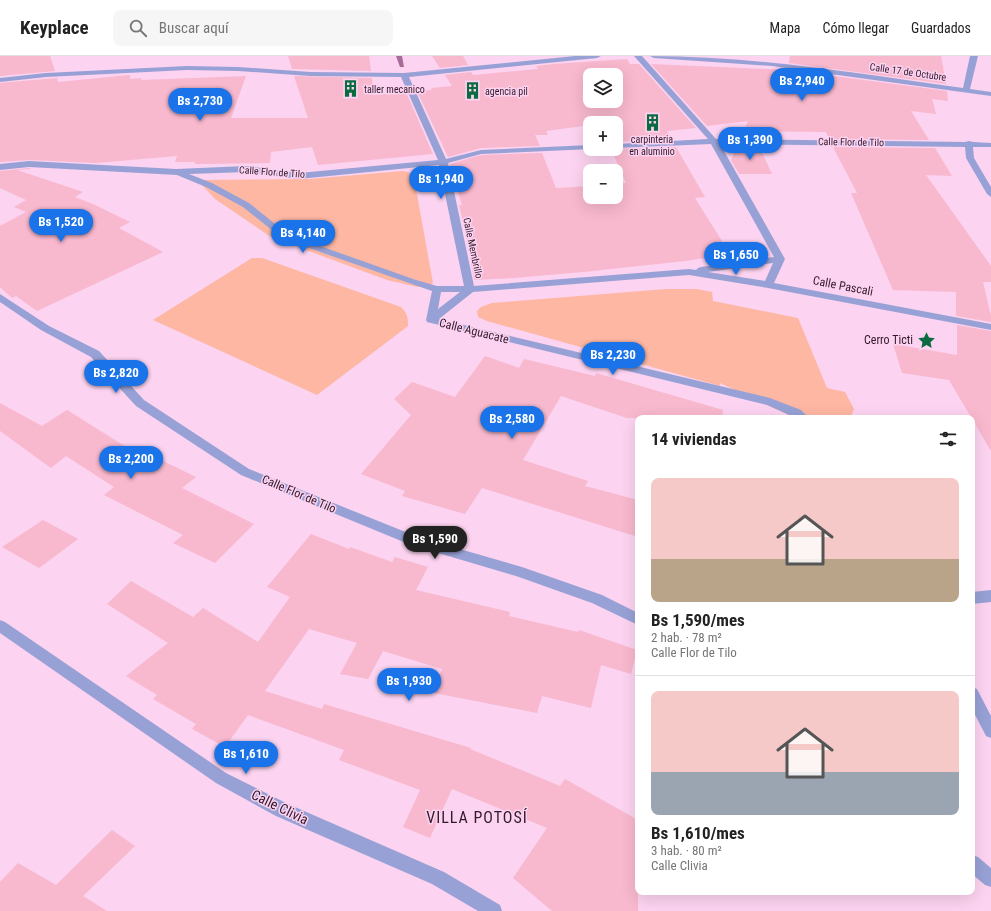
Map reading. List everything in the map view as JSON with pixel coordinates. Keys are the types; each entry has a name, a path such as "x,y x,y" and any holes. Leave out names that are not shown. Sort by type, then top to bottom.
{"street":[{"path":"0,80 46,75 187,68 238,69 310,74 404,75 597,56"},
{"path":"638,56 714,141 780,259 768,285"},
{"name":"Calle 17 de Octubre","path":"654,56 786,66 991,94"},
{"path":"966,91 974,56"},
{"name":"Calle Membrillo","path":"404,75 443,162 470,288 431,320"},
{"name":"Calle Flor de Tilo","path":"623,146 714,141 969,143 991,145"},
{"path":"969,143 970,158 991,194"},
{"name":"Calle Flor de Tilo","path":"0,167 29,164 176,172 247,169 299,176 443,162 481,152 583,147"},
{"path":"176,172 209,185 246,205 286,237 437,289"},
{"name":"Calle Pascali","path":"437,289 470,288 690,272 780,259"},
{"name":"Calle Pascali","path":"690,272 768,285 991,327"},
{"name":"Calle Aguacate","path":"437,289 431,320 770,402 799,415"},
{"name":"Calle Flor de Tilo","path":"0,297 45,328 95,354 140,403 245,472 415,541 524,573 597,598 635,617"},
{"path":"975,598 991,596"},
{"name":"Calle Clivia","path":"0,626 221,778 282,810 438,878 494,911"},
{"path":"975,700 991,731"},
{"path":"975,865 991,879"}],"shaded area":[{"path":"403,171 410,173 414,178 433,283 428,287 418,287 387,280 271,237 215,199 200,183 202,180 310,179"},
{"path":"252,258 262,258 401,307 407,315 408,326 317,395 153,320"},
{"path":"666,289 697,289 712,292 713,301 798,318 827,388 845,392 854,409 851,415 789,415 720,383 720,386 487,321 478,317 477,311 481,307 492,303"}],"building":[{"path":"0,56 50,56 55,71 0,76"},
{"path":"288,56 369,56 371,71 292,69"},
{"path":"432,56 463,56 468,65 440,68"},
{"path":"790,56 941,56 946,84 789,63"},
{"path":"627,59 630,64 639,64 696,128 667,131 672,139 623,142 623,116 583,116 583,126 546,131 548,135 535,135 540,146 481,148 448,157 417,91 452,86 445,75 471,72 473,75 538,69 536,66"},
{"path":"651,64 788,70 947,91 948,101 932,99 936,114 911,111 929,140 829,139 826,132 752,131 755,138 741,138 748,121 707,126"},
{"path":"130,75 130,79 141,78 141,80 246,76 231,118 308,118 294,76 372,78 374,95 406,92 433,154 318,165 312,147 271,152 270,163 195,164 195,162 175,162 177,156 96,163 29,160 0,162 0,83 57,78 58,82"},
{"path":"737,146 759,146 772,174 739,174 731,160"},
{"path":"676,147 705,197 695,198 730,254 685,261 583,272 474,280 459,205 462,205 450,164 481,155 542,153 556,188 583,186 583,204 623,204 623,183 626,183 623,176 623,164 618,164 614,156 623,156 623,149"},
{"path":"833,147 935,148 952,176 926,175 991,266 991,282 983,282 991,322 956,316 956,292 893,290 851,193 857,193"},
{"path":"31,169 17,170 83,192 75,197 130,222 119,228 163,252 37,311 16,296 12,298 0,287 0,226 26,212 14,207 26,200 0,188 0,171"},
{"path":"957,325 991,331 991,451 975,424 975,415 970,415 949,380 902,373 893,344 957,355"},
{"path":"485,356 519,368 524,359 595,376 596,373 723,410 722,415 635,415 635,418 627,418 561,396 523,460 588,481 585,486 635,499 635,536 482,488 465,514 402,496 405,491 361,474 411,415 394,399 412,382 455,397"},
{"path":"0,403 42,426 67,410 147,460 153,456 196,477 182,488 254,524 215,563 173,543 183,535 104,495 114,487 66,456 51,468 0,431"},
{"path":"43,520 78,539 39,568 2,547"},
{"path":"311,534 349,549 350,547 392,562 395,557 428,567 416,590 510,612 509,616 578,632 579,630 635,649 635,658 631,674 601,665 591,708 542,696 537,713 434,693 442,669 383,651 368,679 340,674 357,643 309,629 265,691 322,709 324,704 471,748 470,749 560,786 565,779 635,818 635,895 638,895 638,911 552,911 513,878 547,828 452,789 430,838 403,827 420,790 339,760 344,750 248,715 225,747 192,729 196,724 153,699 157,695 126,676 168,643 107,604 131,581 193,617 203,608 258,642 290,597 267,587"},
{"path":"112,830 135,846 83,896 107,911 0,911 0,882 18,863 56,885"}],"waterway":[{"path":"399,56 402,66"}],"place":[{"name":"taller mecanico","path":"351,89"},
{"name":"agencia pil","path":"472,91"},
{"name":"carpinteria en aluminio","path":"652,122"},
{"name":"Cerro Ticti","path":"926,340"}],"district":[{"name":"VILLA POTOSÍ","path":"477,817"}]}
